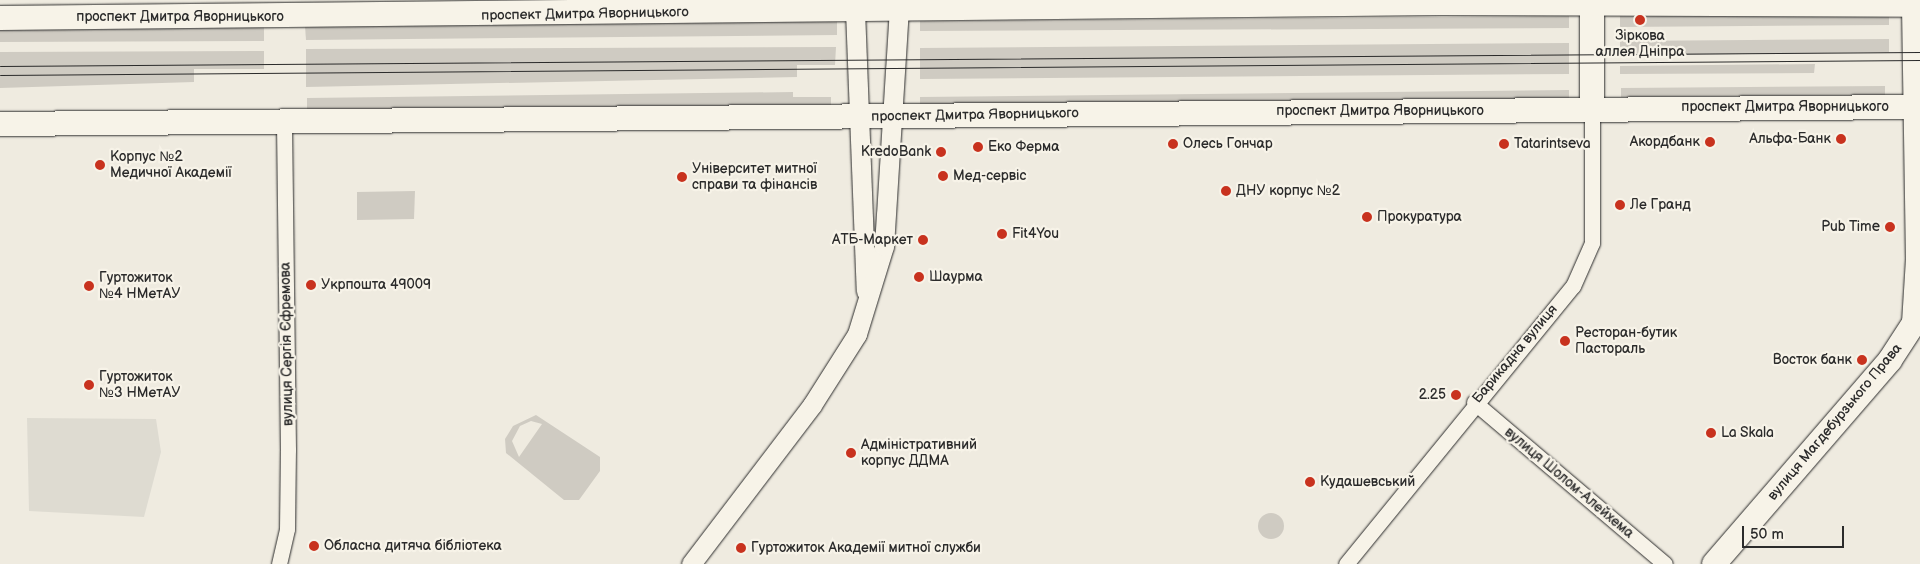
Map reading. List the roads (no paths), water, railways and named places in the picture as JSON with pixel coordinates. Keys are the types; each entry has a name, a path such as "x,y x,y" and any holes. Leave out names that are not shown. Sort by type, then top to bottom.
{"main road":[{"name":"проспект Дмитра Яворницького","path":"0,18 282,8 899,10 1916,3"},
{"path":"1916,3 1918,107 1917,326"},
{"path":"1592,4 1592,108"},
{"name":"проспект Дмитра Яворницького","path":"0,124 1592,108 1918,107"},
{"name":"вулиця Магдебурзького Права","path":"1714,564 1890,360 1917,326"}],"street":[{"path":"855,10 861,116 866,306"},
{"path":"691,564 832,377 857,334 884,246 890,116 899,10"},
{"name":"Барикадна вулиця","path":"1346,564 1474,402 1573,286 1592,243 1592,108"},
{"name":"вулиця Сергія Єфремова","path":"279,564 287,529 288,450 284,122"},
{"name":"вулиця Шолом-Алейхема","path":"1474,402 1665,564"}],"tram line":[{"path":"0,66 1920,52"},
{"path":"0,75 1920,60"}],"place":[{"name":"Зіркова аллея Дніпра","path":"1640,20"},
{"name":"Альфа-Банк","path":"1841,139"},
{"name":"Акордбанк","path":"1710,142"},
{"name":"Олесь Гончар","path":"1173,144"},
{"name":"Tatarintseva","path":"1504,144"},
{"name":"Еко Ферма","path":"978,147"},
{"name":"KredoBank","path":"941,152"},
{"name":"Корпус №2 Медичної Академії","path":"100,165"},
{"name":"Мед-сервіс","path":"943,176"},
{"name":"Університет митної справи та фінансів","path":"682,177"},
{"name":"ДНУ корпус №2","path":"1226,191"},
{"name":"Ле Гранд","path":"1620,205"},
{"name":"Прокуратура","path":"1367,217"},
{"name":"Pub Time","path":"1890,227"},
{"name":"Fit4You","path":"1002,234"},
{"name":"АТБ-Маркет","path":"923,240"},
{"name":"Шаурма","path":"919,277"},
{"name":"Укрпошта 49009","path":"311,285"},
{"name":"Гуртожиток №4 НМетАУ","path":"89,286"},
{"name":"Ресторан-бутик Пастораль","path":"1565,341"},
{"name":"Восток банк","path":"1862,360"},
{"name":"Гуртожиток №3 НМетАУ","path":"89,385"},
{"name":"2.25","path":"1456,395"},
{"name":"La Skala","path":"1711,433"},
{"name":"Адміністративний корпус ДДМА","path":"851,453"},
{"name":"Кудашевський","path":"1310,482"},
{"name":"Обласна дитяча бібліотека","path":"314,546"},
{"name":"Гуртожиток Академії митної служби","path":"741,548"}]}
